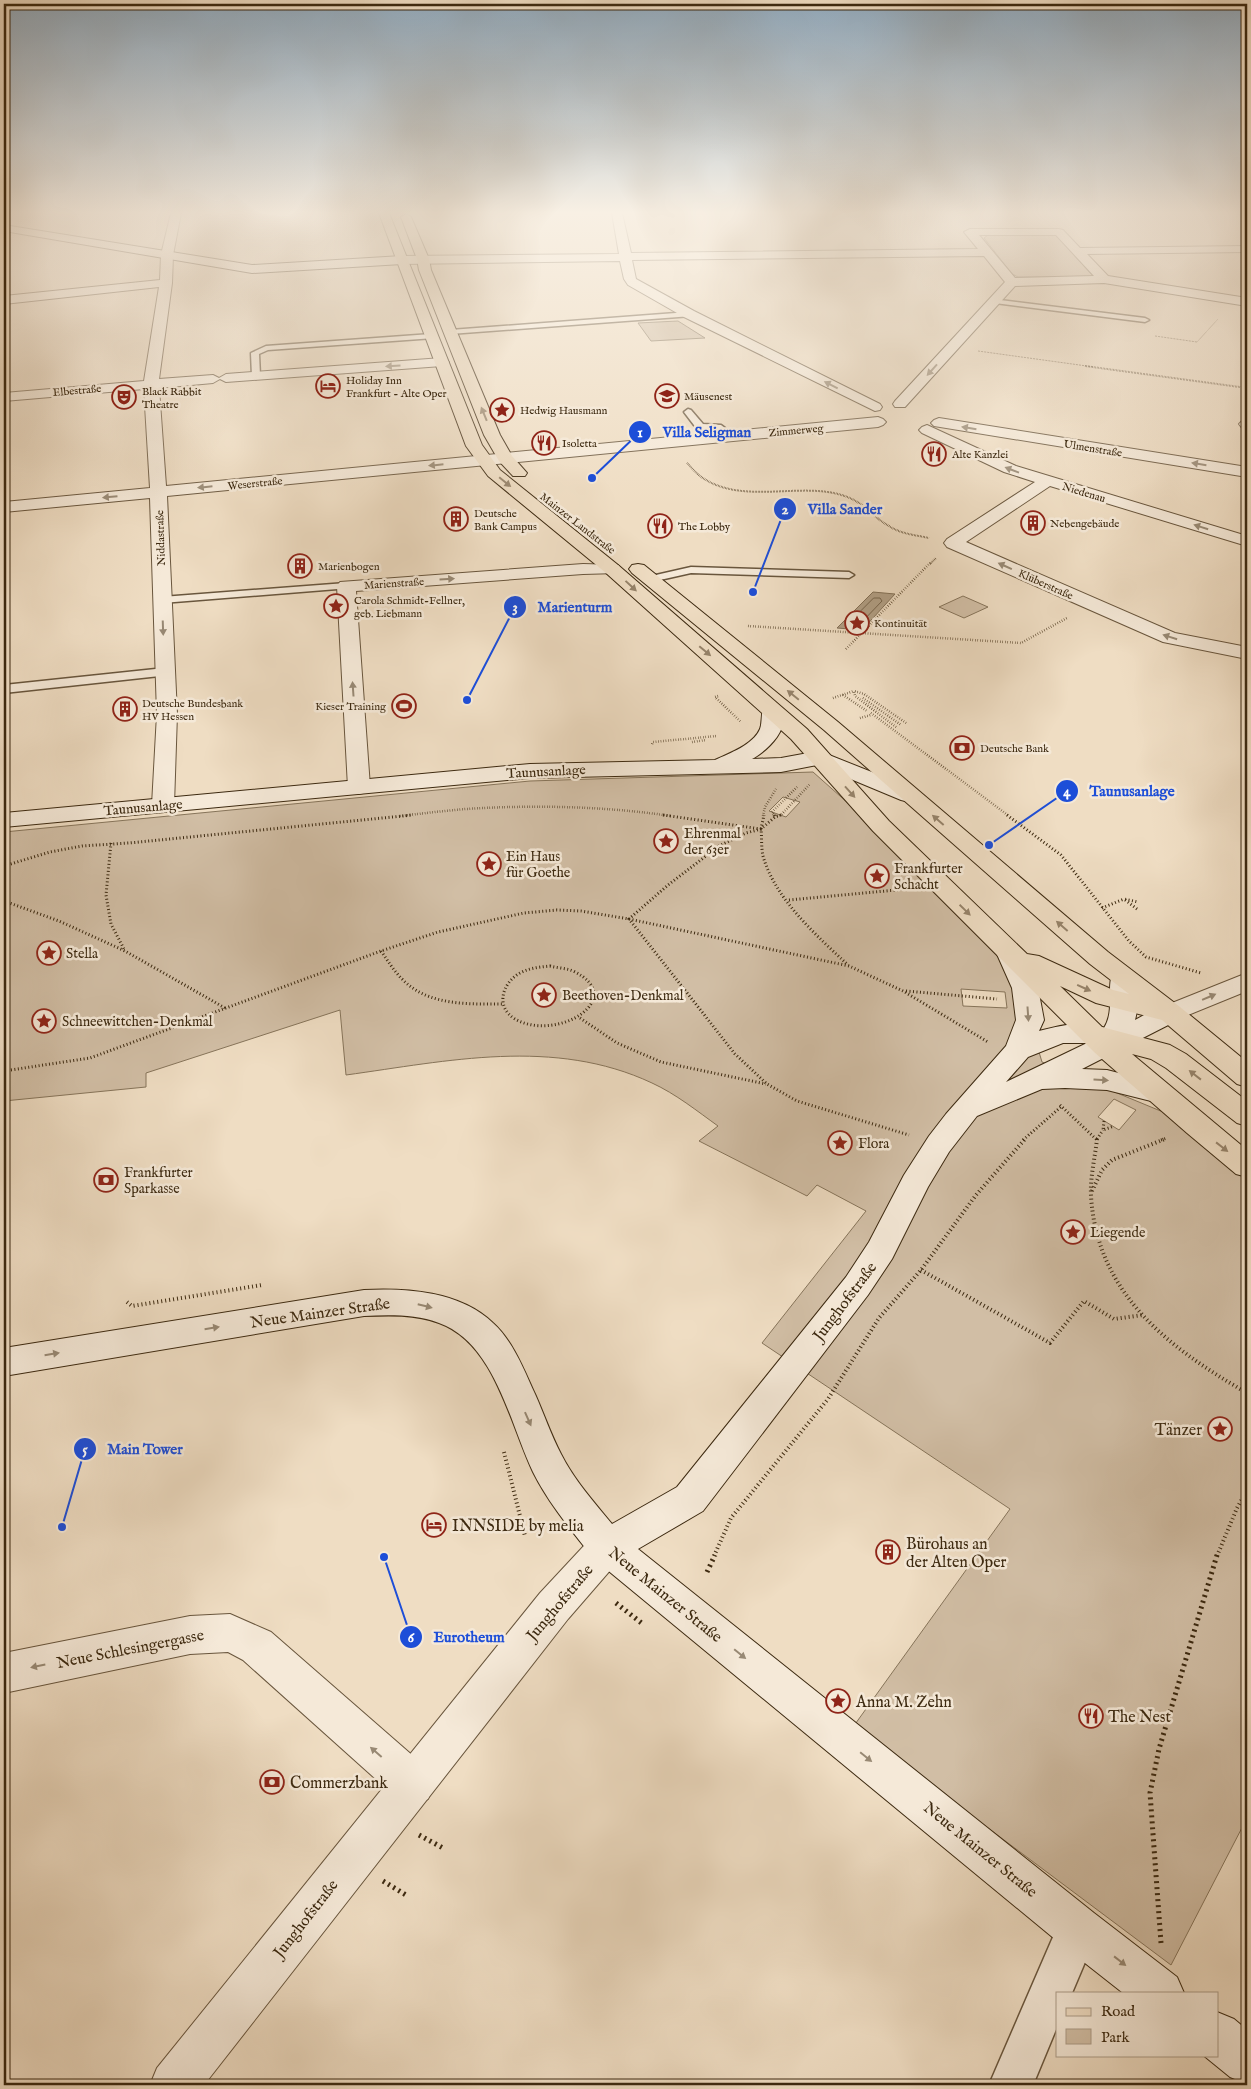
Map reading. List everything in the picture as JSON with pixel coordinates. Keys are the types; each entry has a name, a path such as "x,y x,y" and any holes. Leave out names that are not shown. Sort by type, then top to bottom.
{"main road":[{"name":"Mainzer Landstraße","path":"421,310 474,446 494,473 612,569 799,734 819,758"},
{"name":"Mainzer Landstraße","path":"441,310 492,434 505,458 532,486 651,579 831,726 909,795"},
{"path":"819,758 881,826 1009,952 1106,1039 1159,1093 1247,1166"},
{"path":"909,795 1123,977 1172,1013 1247,1077"},
{"path":"1009,952 1105,997 1172,1013"},
{"path":"1106,1039 1160,1052 1176,1061 1247,1116"}],"street":[{"name":"Niddastraße","path":"161,310 151,384 158,492 165,672 167,746 163,805"},
{"path":"683,310 881,418"},
{"path":"952,347 986,310"},
{"name":"Zimmerweg","path":"505,458 672,442 881,418 907,406 952,347"},
{"path":"151,384 442,362"},
{"name":"Elbestraße","path":"4,397 151,384"},
{"name":"Ulmenstraße","path":"929,424 1247,472"},
{"name":"Niedenau","path":"929,424 1010,469 1247,542"},
{"name":"Weserstraße","path":"4,507 505,458"},
{"path":"953,543 1048,481"},
{"name":"Klüberstraße","path":"953,543 1170,638 1247,653"},
{"name":"Marienstraße","path":"359,788 346,586 583,569 612,569"},
{"path":"718,767 749,752 761,742 771,730 772,710"},
{"path":"831,726 830,746 819,758 909,795"},
{"name":"Taunusanlage","path":"4,820 530,771 782,765 819,758"},
{"path":"1006,1048 1030,1020 1025,988 1009,952"},
{"path":"1106,1039 1123,1019 1126,1003 1123,977"},
{"path":"1106,1039 1241,984"},
{"name":"Junghofstraße","path":"174,2085 554,1606 607,1547 690,1499 857,1286 881,1250 915,1183 939,1144 966,1110 1006,1048 1063,1034 1106,1039"},
{"name":"Junghofstraße","path":"966,1110 1035,1081 1106,1039"},
{"path":"1035,1081 1065,1078 1108,1080 1159,1093"},
{"name":"Neue Mainzer Straße","path":"4,1362 364,1303 390,1301 422,1305 438,1309 462,1319 474,1326 500,1357 548,1465 576,1507 607,1547 1078,1929 1160,1992"},
{"name":"Neue Schlesingergasse","path":"4,1673 190,1635 230,1633 257,1646 413,1784"},
{"path":"1011,2085 1078,1929"},
{"path":"1218,2037 1247,2060"}],"lane":[{"path":"1070,310 1145,320"},
{"path":"450,332 689,314"},
{"path":"256,376 254,353 266,348 431,336"},
{"path":"688,412 700,427 721,428"},
{"path":"651,579 691,570 849,575"},
{"path":"162,600 346,586"},
{"path":"4,689 165,672"}],"path":[{"path":"952,347 1247,388"},
{"path":"672,442 695,473 705,481 717,486 756,491 828,492 847,496 862,504 893,529 953,543"},
{"path":"846,650 912,580 953,543"},
{"path":"743,626 1021,643 1092,604"},
{"path":"896,727 855,696 854,691 864,694 906,724"},
{"path":"838,696 844,695 867,711"},
{"path":"717,698 741,722"},
{"path":"863,698 901,725"},
{"path":"861,713 865,716"},
{"path":"871,713 1061,855 1129,941 1146,957 1241,984"},
{"path":"653,742 717,736"},
{"path":"693,742 706,740"},
{"path":"774,816 772,812 802,782"},
{"path":"629,919 668,885 719,846 746,833 761,829 774,816 780,815 810,784"},
{"path":"779,785 765,807 761,829 763,856 769,871 814,934 849,966"},
{"path":"4,866 56,850 88,844 129,843 492,808 556,807 635,811 761,829"},
{"path":"111,843 106,895 111,924 125,952"},
{"path":"788,900 855,895 940,885"},
{"path":"1102,908 1124,899 1138,902"},
{"path":"1124,899 1137,909"},
{"path":"4,901 59,921 125,952 225,1008"},
{"path":"4,1071 90,1058 381,951 438,932 524,913 557,910 581,911 629,919 849,966 903,991 1006,1048"},
{"path":"629,919 735,1054 767,1084 797,1101 939,1144"},
{"path":"381,951 403,981 422,993 447,1002 460,1004 502,1004"},
{"path":"550,966 572,970 584,977 590,983 594,993 592,1006 580,1018 562,1025 546,1027 524,1024 513,1018 502,1004 502,994 507,983 520,973 534,968 550,966"},
{"path":"903,991 999,999"},
{"path":"580,1018 617,1043 661,1062 767,1084"},
{"path":"1057,1102 1097,1139"},
{"path":"706,1572 732,1518 828,1399 879,1318 921,1270 976,1195 1018,1144 1062,1106"},
{"path":"1104,1121 1103,1130 1097,1139 1091,1194 1096,1235 1105,1260 1116,1279 1160,1334 1247,1393"},
{"path":"1103,1130 1114,1126"},
{"path":"1091,1194 1102,1170 1112,1160 1171,1137"},
{"path":"921,1270 1050,1343 1084,1301 1114,1319 1143,1315"},
{"path":"127,1302 132,1306 262,1285"},
{"path":"504,1450 525,1536"},
{"path":"1161,1945 1150,1793 1159,1748 1218,1552 1247,1490"},
{"path":"616,1603 650,1630"}],"green space":[{"path":"678,321 705,338 651,341 638,323"},
{"path":"963,596 988,607 964,618 939,607"},
{"path":"813,772 940,885 1009,952 1042,1062 1197,1126 1247,1166 1247,1818 1171,1965 853,1727 1010,1509 762,1343 866,1211 817,1185 807,1196 699,1141 718,1126 661,1087 615,1069 577,1060 500,1056 462,1059 346,1075 340,1010 146,1073 146,1087 4,1101 4,832 530,781","holes":["783,797 800,802 786,817 769,811","961,989 1005,992 1007,1008 963,1006","1114,1099 1136,1110 1119,1130 1098,1117"]}],"water":[{"path":"873,592 895,594 862,630 837,628"}],"place":[{"name":"Holiday Inn Frankfurt - Alte Oper","path":"328,386"},
{"name":"Mäusenest","path":"667,396"},
{"name":"Black Rabbit Theatre","path":"124,397"},
{"name":"Hedwig Hausmann","path":"502,410"},
{"name":"Isoletta","path":"544,443"},
{"name":"Alte Kanzlei","path":"934,454"},
{"name":"Villa Seligman","path":"592,478"},
{"name":"Deutsche Bank Campus","path":"456,519"},
{"name":"Nebengebäude","path":"1033,523"},
{"name":"The Lobby","path":"660,526"},
{"name":"Marienbogen","path":"300,566"},
{"name":"Villa Sander","path":"753,592"},
{"name":"Carola Schmidt-Fellner, geb. Liebmann","path":"336,606"},
{"name":"Kontinuität","path":"857,623"},
{"name":"Marienturm","path":"467,700"},
{"name":"Kieser Training","path":"404,706"},
{"name":"Deutsche Bundesbank HV Hessen","path":"125,709"},
{"name":"Deutsche Bank","path":"962,748"},
{"name":"Ehrenmal der 63er","path":"666,841"},
{"name":"Taunusanlage","path":"989,845"},
{"name":"Ein Haus für Goethe","path":"489,864"},
{"name":"Frankfurter Schacht","path":"877,876"},
{"name":"Stella","path":"49,953"},
{"name":"Beethoven-Denkmal","path":"544,995"},
{"name":"Schneewittchen-Denkmal","path":"44,1021"},
{"name":"Flora","path":"840,1143"},
{"name":"Frankfurter Sparkasse","path":"106,1180"},
{"name":"Liegende","path":"1073,1232"},
{"name":"Tänzer","path":"1220,1429"},
{"name":"INNSIDE by melia","path":"434,1525"},
{"name":"Main Tower","path":"62,1527"},
{"name":"Bürohaus an der Alten Oper","path":"888,1552"},
{"name":"Eurotheum","path":"384,1557"},
{"name":"Anna M. Zehn","path":"838,1701"},
{"name":"The Nest","path":"1091,1716"},
{"name":"Commerzbank","path":"272,1782"}]}
